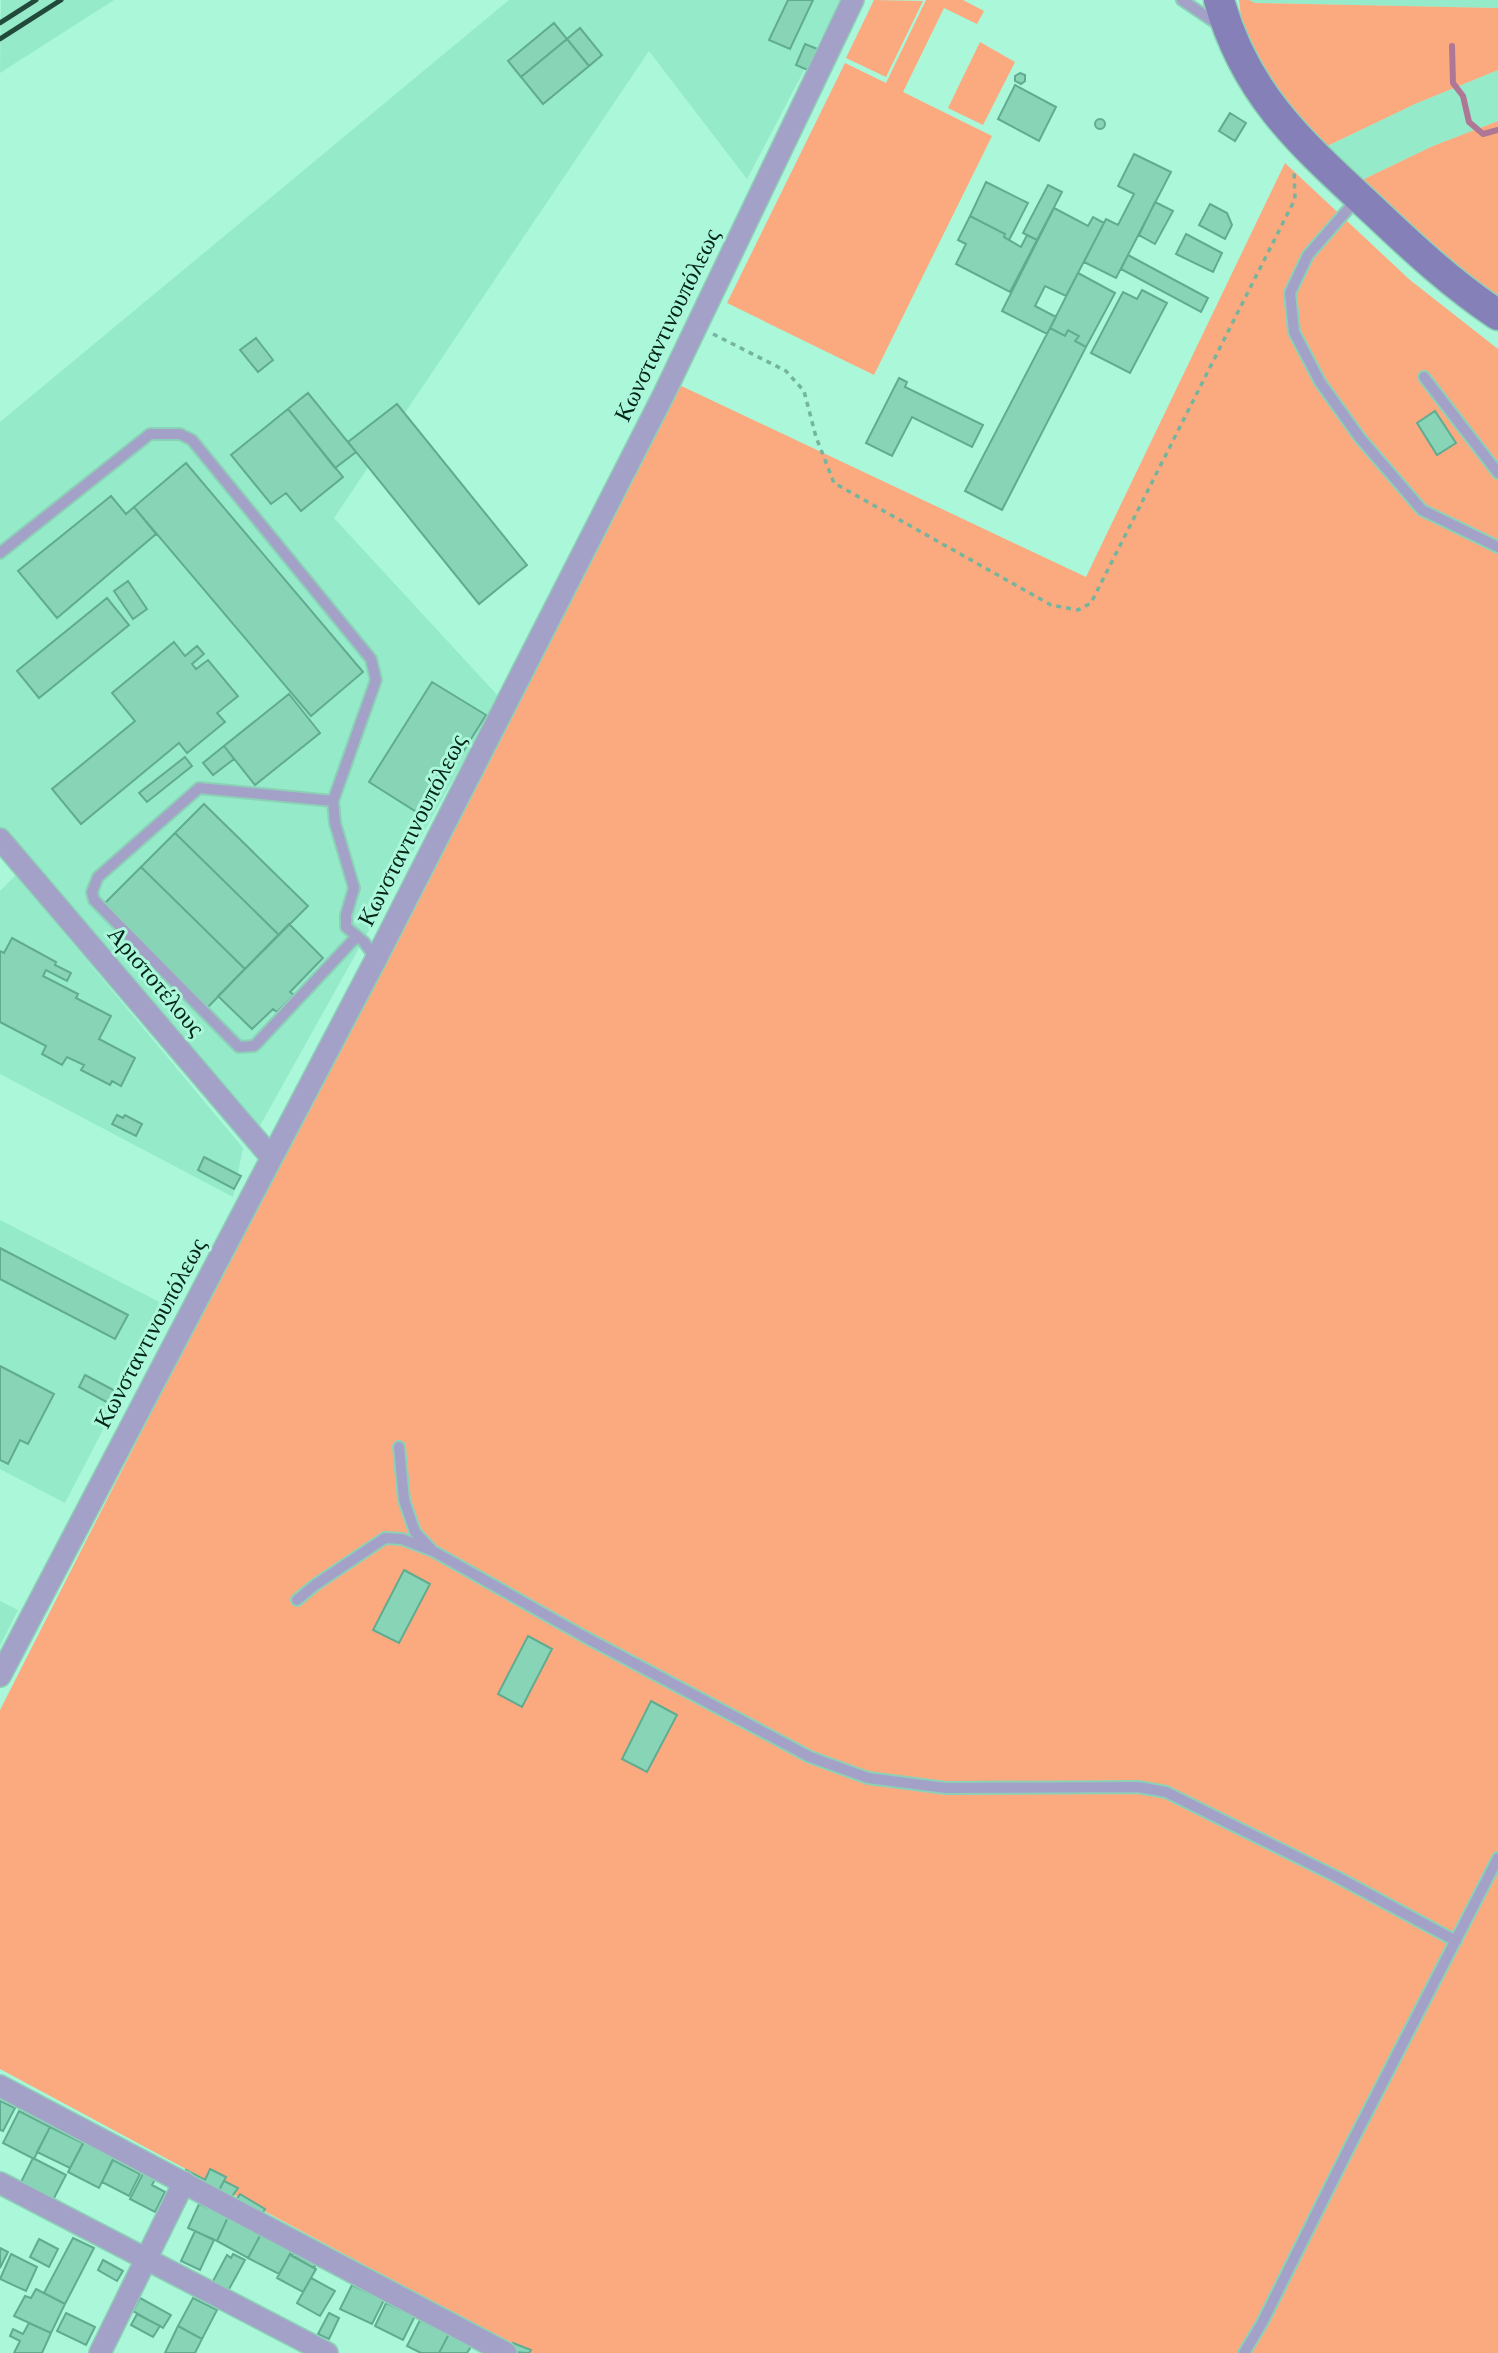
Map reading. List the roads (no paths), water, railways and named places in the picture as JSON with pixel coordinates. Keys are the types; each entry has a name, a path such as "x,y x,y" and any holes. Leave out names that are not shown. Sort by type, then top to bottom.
{"street":[{"name":"Κωνσταντινουπόλεως","path":"0,1676 376,958 696,326 853,0"},
{"path":"1219,0 1228,31 1243,64 1265,98 1293,133 1444,276 1498,315"},
{"name":"Αριστοτέλους","path":"2,847 271,1157"},
{"path":"0,2086 506,2353"},
{"path":"100,2353 184,2182"},
{"path":"0,2183 327,2353"}],"lane":[{"path":"1182,0 1228,31"},
{"path":"1359,197 1308,254 1290,293 1294,332 1328,394 1360,438 1422,510 1498,547"},
{"path":"1424,377 1498,473"},
{"path":"0,553 150,434 180,434 192,440 371,659 376,680 333,801 335,823 354,888 346,915 346,927 376,958"},
{"path":"333,801 199,788 98,877 92,892 94,900 239,1046 247,1048 258,1042 356,936"},
{"path":"399,1447 404,1500 415,1532 433,1551"},
{"path":"298,1600 315,1585 385,1538 402,1539 433,1551 585,1637 810,1757 868,1778 946,1788 1138,1787 1166,1792 1337,1877 1456,1941"},
{"path":"1244,2353 1262,2323 1498,1858"}],"waterway":[{"path":"1452,46 1453,83 1463,96 1469,122 1483,134 1498,130"}],"railway":[{"path":"0,23 36,0"},
{"path":"0,39 61,0"}]}
